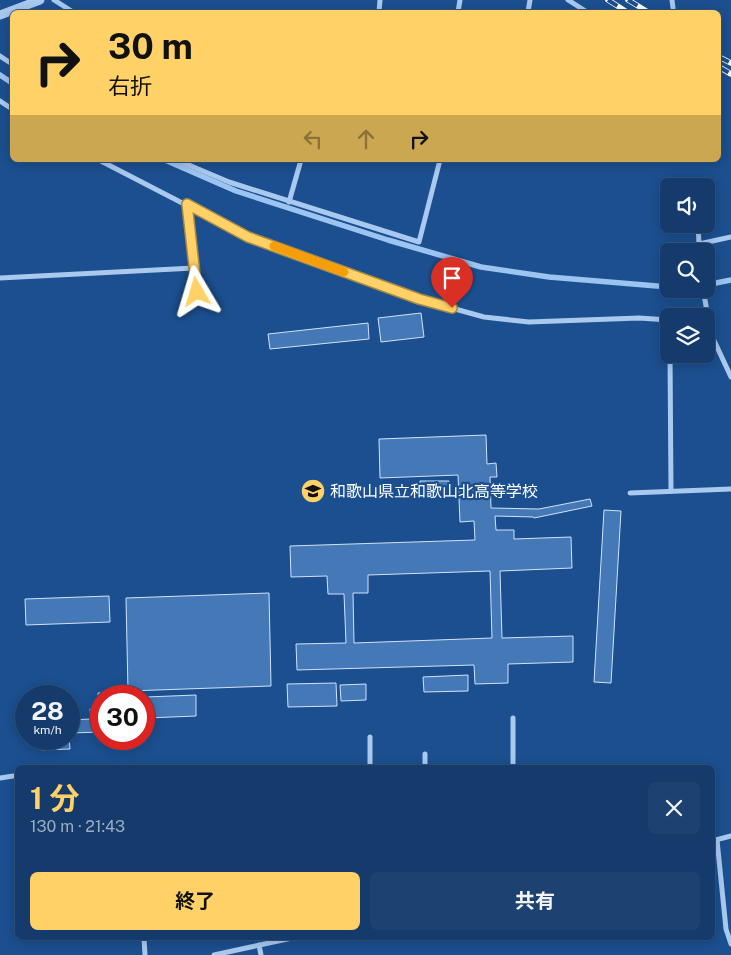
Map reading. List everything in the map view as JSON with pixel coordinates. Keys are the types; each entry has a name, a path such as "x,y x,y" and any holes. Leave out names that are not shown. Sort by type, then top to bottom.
{"street":[{"path":"13,10 40,0"},
{"path":"54,0 70,10"},
{"path":"568,0 584,10"},
{"path":"672,0 673,8"},
{"path":"103,162 248,237 419,299 484,317 529,322 640,318 660,319"},
{"path":"181,162 229,182 419,242 439,162"},
{"path":"289,202 300,162"},
{"path":"187,204 197,292"},
{"path":"704,243 731,237"},
{"path":"0,278 194,268"},
{"path":"715,345 731,378"},
{"path":"670,363 670,491"},
{"path":"630,493 731,489"},
{"path":"513,718 513,765"},
{"path":"370,737 370,765"},
{"path":"425,754 425,765"},
{"path":"0,778 13,776"},
{"path":"715,841 731,836"},
{"path":"715,848 726,929 731,944"},
{"path":"144,940 145,955"},
{"path":"214,955 282,940"},
{"path":"258,945 261,955"}],"building":[{"path":"421,313 424,337 381,342 378,318"},
{"path":"368,323 369,339 270,349 268,334"},
{"path":"486,435 487,464 496,463 497,477 490,477 491,508 539,509 590,499 592,506 534,518 495,516 496,530 514,530 514,539 571,537 572,568 500,571 502,638 573,636 573,662 508,664 508,683 475,684 474,665 297,670 296,644 346,643 344,594 328,594 327,576 291,577 290,546 475,540 474,521 460,522 458,475 380,478 379,439","holes":["490,571 492,638 354,643 353,593 368,593 368,575"]},
{"path":"420,481 449,481 449,487 420,488"},
{"path":"604,510 621,511 611,683 594,682"},
{"path":"269,593 271,686 155,690 155,685 128,685 126,598"},
{"path":"109,596 110,622 26,625 25,599"},
{"path":"468,675 468,691 424,692 423,677"},
{"path":"336,683 337,706 288,707 287,684"},
{"path":"366,684 366,700 341,701 340,685"},
{"path":"196,695 196,716 155,718 155,697"},
{"path":"90,719 90,732 80,733 80,720"}],"waterway":[{"path":"0,75 10,82"},
{"path":"170,162 236,191 388,240 481,267 549,277 660,286"},
{"path":"715,283 731,280"}],"railway":[{"path":"608,0 624,10"},
{"path":"628,0 645,10"},
{"path":"721,58 731,63"},
{"path":"721,68 731,74"}],"slow traffic":[{"path":"274,246 344,272"}],"place":[{"name":"和歌山県立和歌山北高等学校","path":"313,491"}],"route":[{"path":"197,292 187,204 248,237 419,299 452,308"}]}
